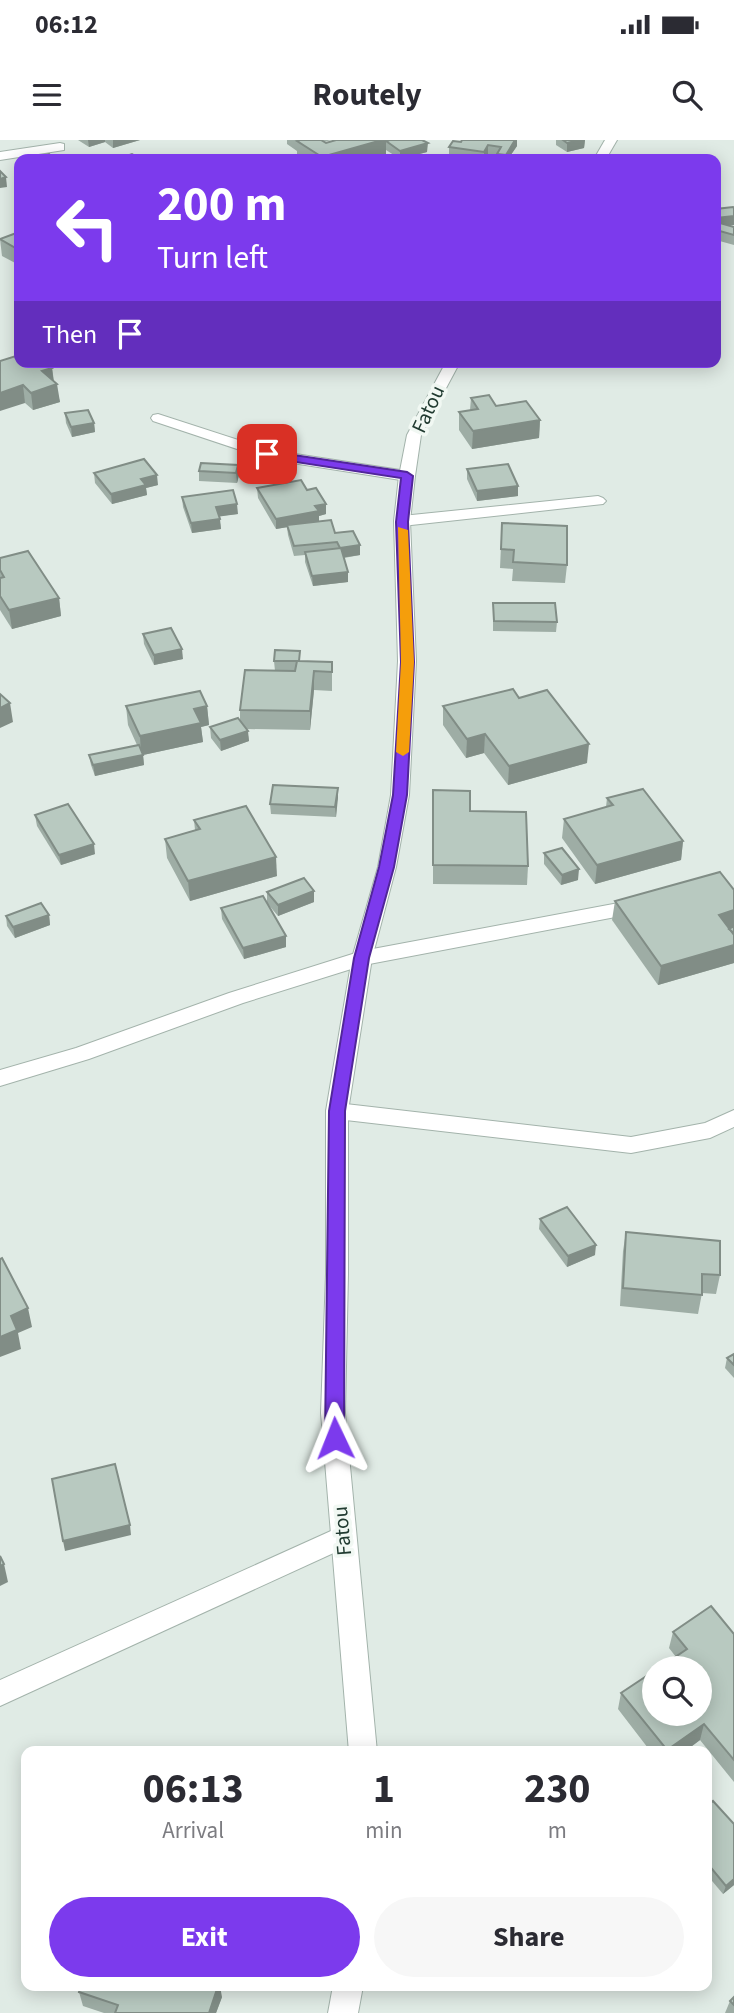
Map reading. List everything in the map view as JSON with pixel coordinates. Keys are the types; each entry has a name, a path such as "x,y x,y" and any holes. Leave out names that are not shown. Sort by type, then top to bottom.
{"street":[{"path":"0,156 61,144"},
{"name":"Fatou","path":"362,1746 333,1413 337,1274 337,1111 362,958 387,867 400,795 407,662 402,522 407,476 414,435 449,368"},
{"path":"158,418 267,454 407,476"},
{"path":"402,522 598,501"},
{"path":"0,1078 82,1054 236,998 362,958 664,901"},
{"path":"337,1111 631,1145 710,1130 734,1118"},
{"path":"0,1693 342,1537"},
{"path":"343,2013 347,1991"}],"building":[{"path":"321,140 326,143 336,140 382,140 333,154 317,154 297,141"},
{"path":"422,140 428,143 400,151 386,141"},
{"path":"515,140 507,154 497,154 501,147 488,145 484,152 449,147 453,141"},
{"path":"733,207 734,216 721,217 721,208"},
{"path":"721,223 734,227 734,235 721,231"},
{"path":"14,234 14,247 0,239"},
{"path":"14,357 14,368 52,368 42,371 57,384 31,393 23,385 0,393 0,361"},
{"path":"489,395 496,406 526,401 540,420 473,431 459,412 478,409 471,398"},
{"path":"88,410 94,423 71,427 65,413"},
{"path":"144,459 157,475 141,479 146,485 111,494 94,473"},
{"path":"201,463 238,465 236,473 199,471"},
{"path":"508,464 518,486 477,491 467,469"},
{"path":"301,480 307,490 316,488 326,504 315,506 319,511 276,519 257,488"},
{"path":"233,490 237,504 216,507 220,519 191,523 182,497"},
{"path":"331,520 335,533 353,531 360,545 340,548 337,542 294,546 287,525"},
{"path":"502,523 567,526 567,565 513,562 514,550 501,549"},
{"path":"341,548 348,572 312,576 305,552"},
{"path":"28,551 59,598 9,610 0,596 0,578 4,577 0,570 0,558"},
{"path":"493,603 555,603 557,622 494,621"},
{"path":"171,628 182,649 154,655 143,634"},
{"path":"275,650 300,651 299,661 332,662 332,672 314,671 310,711 240,710 245,670 295,671 297,661 274,661"},
{"path":"513,689 519,698 547,690 589,744 509,766 485,734 467,739 443,706"},
{"path":"200,691 207,706 194,709 201,723 140,736 126,706"},
{"path":"0,694 10,703 0,708"},
{"path":"238,718 248,731 220,740 210,727"},
{"path":"139,745 143,755 93,765 89,755"},
{"path":"273,785 338,788 335,807 270,804"},
{"path":"643,789 683,841 597,865 564,819 613,805 607,798"},
{"path":"433,790 470,791 470,811 526,812 528,866 433,865"},
{"path":"68,804 94,844 59,855 35,815"},
{"path":"246,806 276,857 188,881 165,839 200,829 194,820"},
{"path":"562,848 579,869 562,875 544,853"},
{"path":"720,872 734,890 734,910 719,915 734,935 734,945 661,966 615,901"},
{"path":"304,878 314,891 278,905 267,892"},
{"path":"263,896 286,936 243,948 221,908"},
{"path":"41,903 49,915 13,927 6,916"},
{"path":"567,1207 596,1245 568,1256 540,1219"},
{"path":"626,1232 720,1241 720,1275 702,1274 702,1295 623,1288"},
{"path":"2,1258 28,1308 11,1316 17,1330 0,1337 0,1259"},
{"path":"734,1354 734,1365 727,1358"},
{"path":"115,1464 130,1525 63,1541 52,1479"},
{"path":"711,1606 734,1634 734,1760 706,1726 712,1726 712,1656 677,1656 687,1649 673,1632"},
{"path":"642,1679 642,1719 621,1693"},
{"path":"648,1726 701,1726 673,1746 664,1746"},
{"path":"712,1802 734,1824 734,1879 726,1886 712,1869"},
{"path":"216,1991 209,2013 115,2013 118,2005 79,1992"}],"slow traffic":[{"path":"402,530 407,662 403,752"}],"route":[{"path":"267,454 407,476 402,522 407,662 400,795 387,867 362,958 337,1111 337,1274 333,1413 335,1438"}]}
